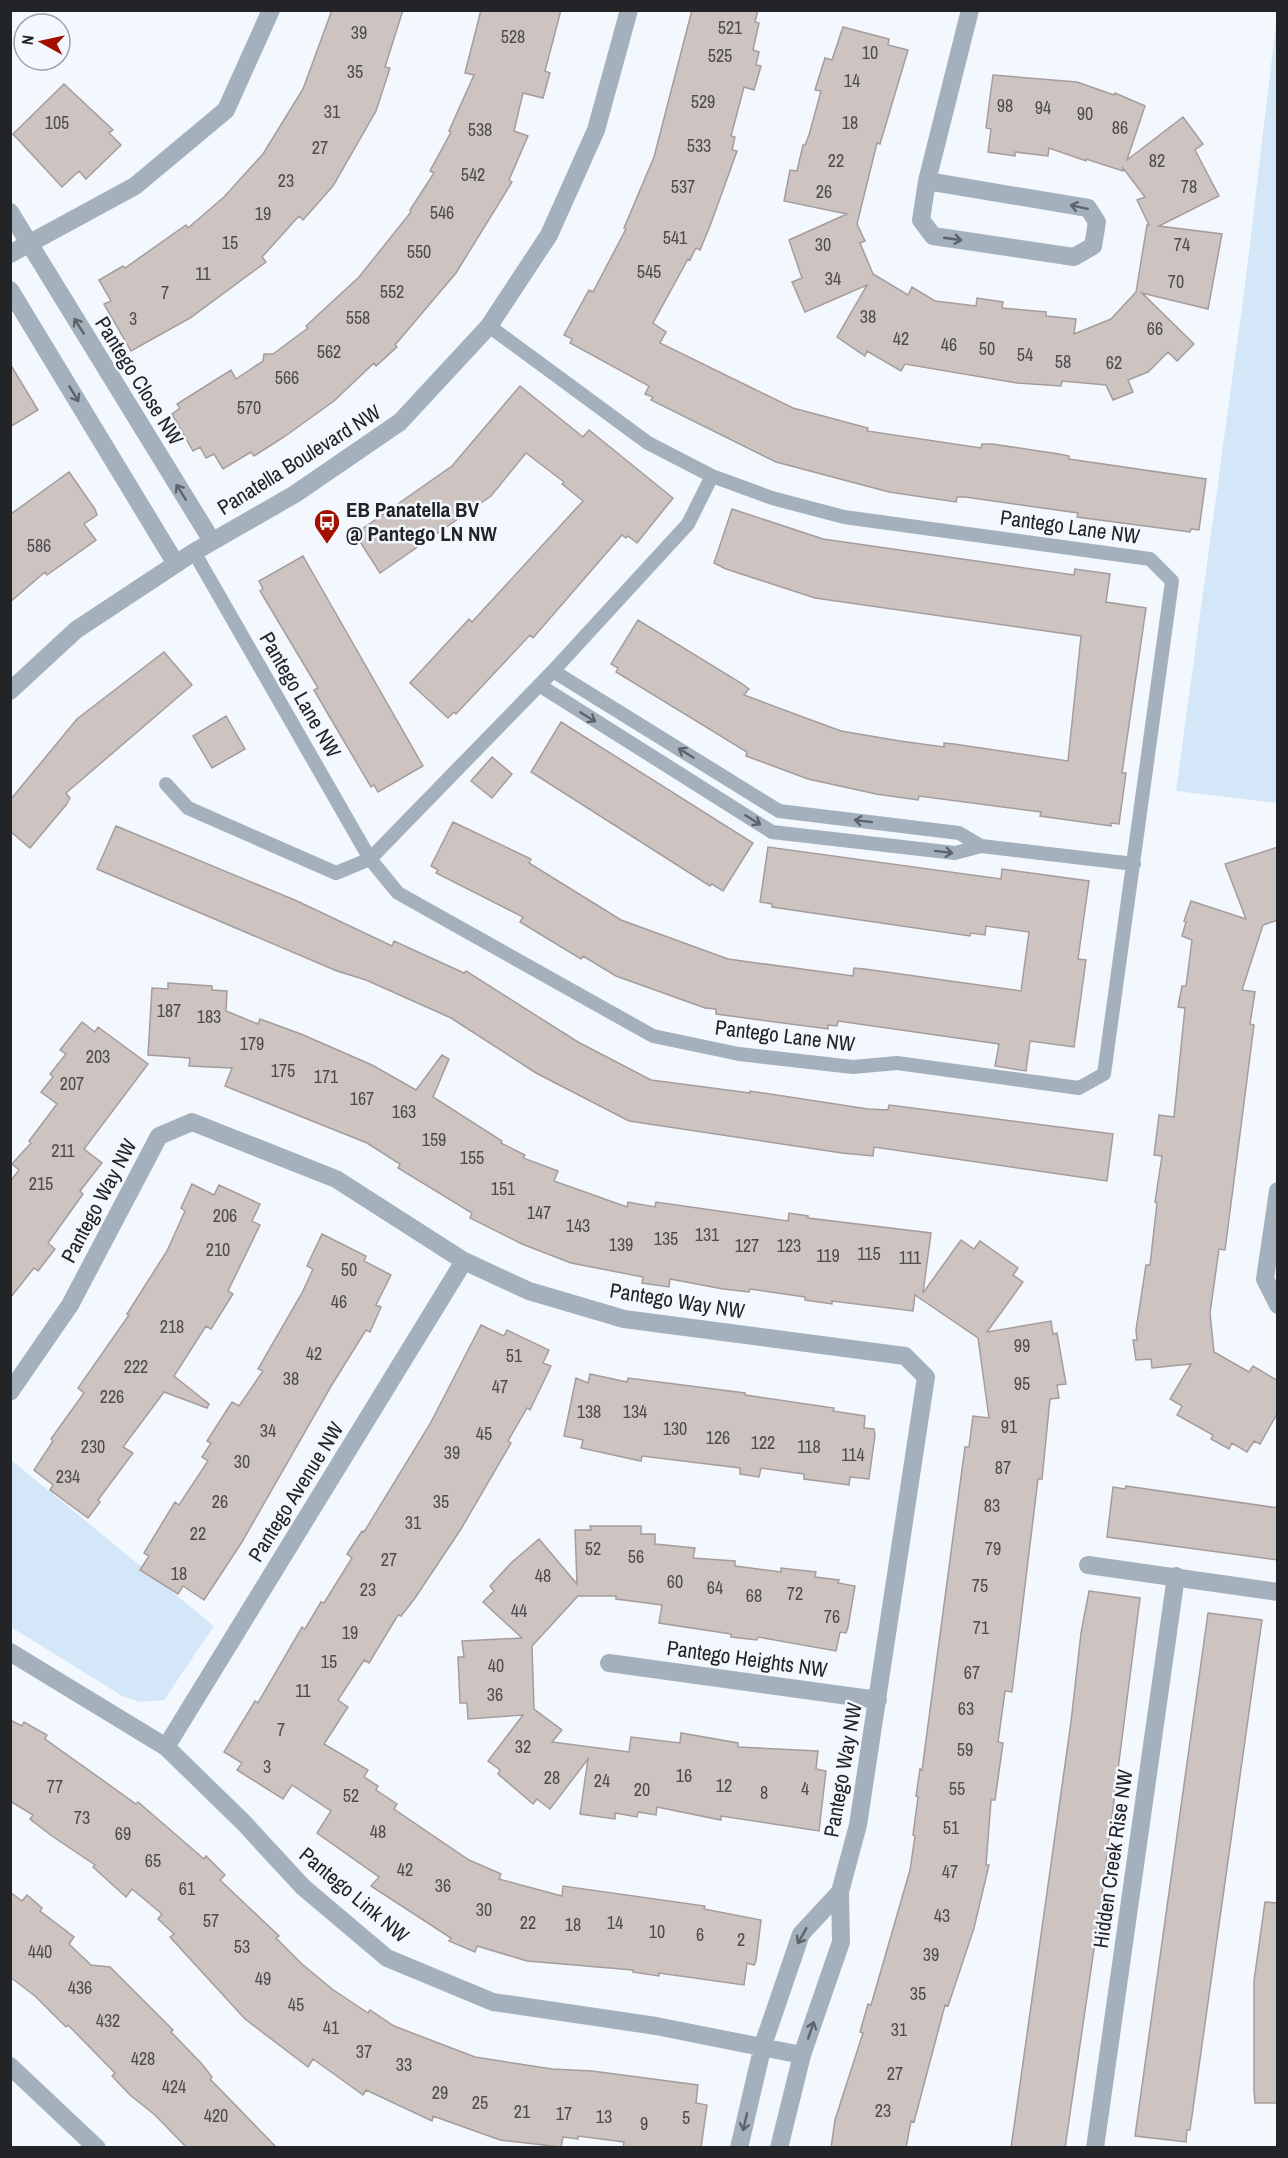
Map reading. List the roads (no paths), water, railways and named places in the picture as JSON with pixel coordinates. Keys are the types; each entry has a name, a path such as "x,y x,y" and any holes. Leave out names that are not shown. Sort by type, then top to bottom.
{"street":[{"path":"10,255 135,186 226,110 272,10"},
{"name":"Panatella Boulevard NW","path":"10,691 76,630 194,552 295,494 400,422 489,326 549,235 596,130 629,10"},
{"path":"927,181 1088,208 1097,222 1093,246 1074,257 933,236 921,220 927,181 970,10"},
{"name":"Pantego Close NW","path":"10,212 212,542"},
{"path":"10,291 176,564"},
{"name":"Pantego Way NW","path":"10,1392 70,1305 159,1136 192,1122 336,1179 464,1262 529,1291 624,1319 904,1356 926,1377 858,1825 840,1892 841,1942 802,2055 779,2148"},
{"path":"1278,1191 1265,1279 1278,1305"},
{"name":"Pantego Avenue NW","path":"166,1747 464,1262"},
{"path":"1088,1565 1278,1592"},
{"name":"Hidden Creek Rise NW","path":"1095,2148 1176,1576"},
{"name":"Pantego Link NW","path":"10,1652 166,1747 243,1822 303,1887 387,1958 493,2002 656,2026 763,2045 802,2055"},
{"name":"Pantego Heights NW","path":"609,1663 878,1700"},
{"name":"Pantego Way NW","path":"739,2148 763,2045 801,1934 840,1892"},
{"path":"10,2066 97,2148"}],"lane":[{"name":"Pantego Lane NW","path":"194,552 370,859 398,893 653,1036 739,1054 853,1067 897,1064 1079,1088 1104,1074 1172,581 1150,559 844,517 772,498 712,476 648,443 489,326"},
{"path":"166,784 188,808 336,873 370,859 554,671 688,524 712,476"},
{"path":"554,671 779,812 959,833 981,846"},
{"path":"539,685 772,832 955,854 981,846 1134,864"}],"place":[{"name":"EB Panatella BV @ Pantego LN NW","path":"327,545"}]}
